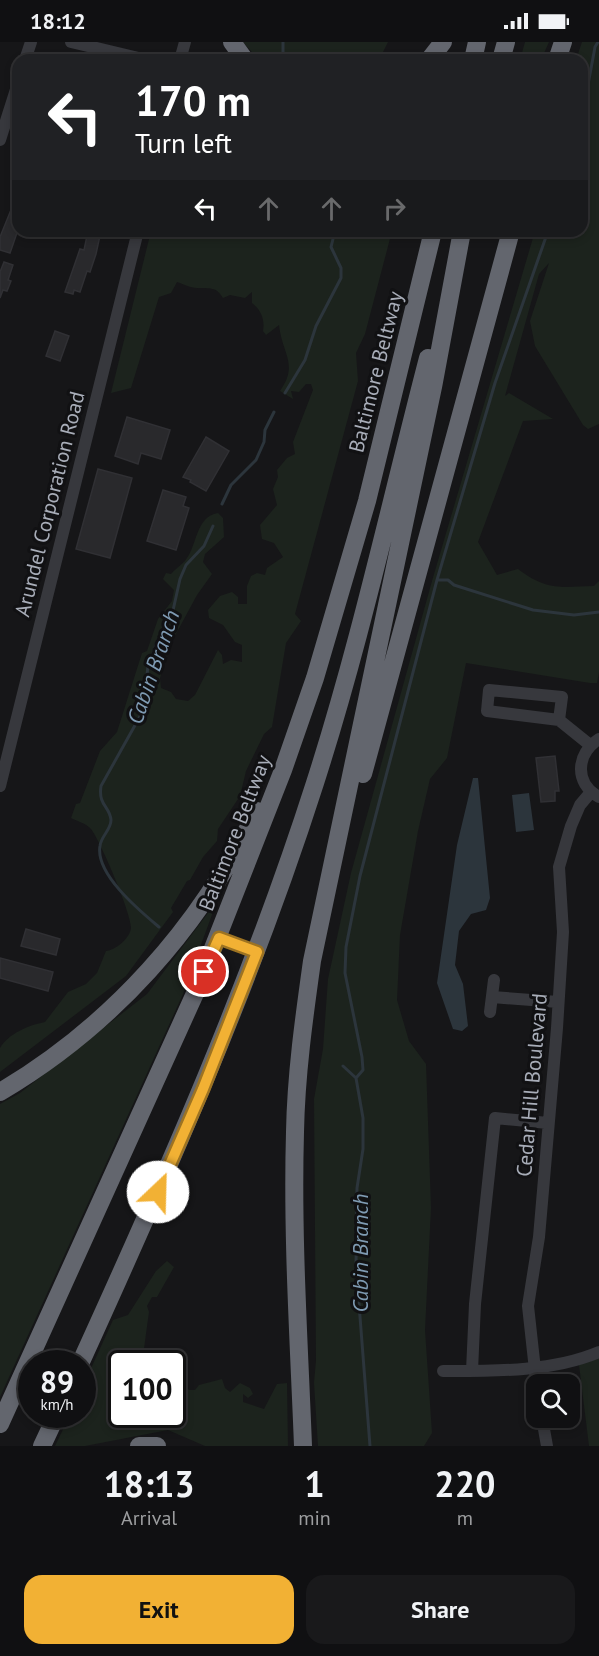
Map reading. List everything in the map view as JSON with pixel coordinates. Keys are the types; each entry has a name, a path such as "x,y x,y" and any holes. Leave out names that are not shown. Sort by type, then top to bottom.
{"highway":[{"path":"434,54 443,42"},
{"name":"Baltimore Beltway","path":"0,1424 219,938 315,678 367,501 432,237"},
{"path":"86,1350 203,1089 257,952 316,781 344,686 459,237"},
{"path":"303,1446 295,1210 295,1131 299,1060 312,961 433,387 460,237"},
{"path":"312,961 509,237"},
{"path":"0,1092 57,1055 128,994 190,922 247,831 315,678"},
{"path":"42,1446 50,1428"},
{"path":"139,1446 157,1446"}],"street":[{"path":"71,42 122,54"},
{"path":"0,140 12,102"},
{"name":"Arundel Corporation Road","path":"0,786 137,237"},
{"path":"559,720 562,697 489,690 488,711 559,720 594,742 580,763 580,773 583,782 595,794"},
{"name":"Cedar Hill Boulevard","path":"534,1374 528,1306 539,1237 563,932 559,867 580,805 595,794"},
{"path":"219,938 257,952"},
{"path":"490,1012 494,980"},
{"path":"492,997 558,1002"},
{"path":"472,1371 475,1304 495,1118 548,1123"},
{"path":"443,1371 533,1367 582,1359 599,1352"},
{"path":"544,1428 547,1446"}],"shaded area":[{"path":"243,42 388,42 382,54 254,54"},
{"path":"525,42 549,42 544,54 522,54"},
{"path":"582,42 599,42 599,424 588,429 583,425 535,346 530,321 549,263 539,274 505,396 509,393 553,419 523,421 478,542 497,575 518,569 537,581 563,587 594,586 599,581 597,683 466,663 447,758 430,779 418,831 400,935 397,1000 409,1041 426,1064 431,1208 425,1330 432,1433 424,1446 318,1446 314,1383 316,1361 314,1099 323,1049 328,979 351,873 432,581 533,237 588,237 588,54 578,54"},
{"path":"150,237 390,237 365,334 356,353 358,381 295,614 301,621 286,643 272,727 264,734 246,771 240,796 218,829 217,841 203,857 171,908 173,912 126,976 0,1072 0,1048 8,1038 32,1025 45,1022 68,992 86,984 97,973 106,951 122,943 130,932 130,920 121,894 95,836 87,826 71,818 76,804 80,803 100,751 117,732 142,653 147,651 158,619 172,601 174,590 163,579 166,573 171,574 185,561 205,520 218,513 223,518 224,537 205,554 203,562 212,574 197,595 170,645 160,678 161,688 171,692 176,699 188,701 195,695 218,650 222,655 223,664 231,660 242,662 242,645 235,642 223,625 209,618 208,610 220,596 232,592 238,597 238,604 247,604 247,586 251,576 257,573 265,575 267,568 283,557 274,543 262,539 260,525 277,505 273,489 278,477 277,470 287,458 295,454 293,442 313,390 311,384 306,384 299,392 291,391 293,399 280,391 286,382 289,366 279,325 266,335 263,331 262,315 252,303 252,292 245,298 230,295 223,298 215,290 192,287 177,282 171,293 159,297 131,388 111,393"},
{"path":"473,778 478,778 490,898 486,910 471,914 459,931 455,965 463,984 468,1026 462,1031 453,1029 437,983 457,845"},
{"path":"529,793 534,830 516,832 512,795"},
{"path":"217,901 183,994 21,1350 18,1350 18,1357 0,1397 0,1104 20,1093 147,994"},
{"path":"167,1261 174,1267 157,1297 152,1297 147,1306 149,1312 144,1350 108,1350 108,1428 186,1428 186,1386 189,1390 195,1390 199,1385 222,1379 225,1388 230,1392 240,1383 250,1388 253,1394 248,1398 243,1394 243,1402 264,1409 277,1384 287,1383 288,1446 205,1446 168,1430 85,1446 55,1446 64,1428 96,1428 96,1357 113,1320 128,1315 156,1271"},
{"path":"599,1351 599,1446 589,1446 579,1365"}],"building":[{"path":"12,207 12,237 16,237 10,253 0,250 0,237"},
{"path":"87,237 100,237 90,272 87,271 80,292 74,290 73,294 65,292 80,249 84,250"},
{"path":"4,262 13,265 8,280 11,281 7,291 3,290 0,298 0,272"},
{"path":"55,331 69,336 60,361 46,356"},
{"path":"127,417 170,430 161,459 141,453 138,464 115,456"},
{"path":"206,437 229,451 206,491 183,477"},
{"path":"98,469 132,478 110,558 76,549"},
{"path":"163,490 186,497 183,506 189,508 176,550 147,541"},
{"path":"555,756 559,791 555,791 555,801 541,802 536,758"},
{"path":"26,929 60,939 56,955 21,946"},
{"path":"0,958 53,972 48,991 0,978"}],"waterway":[{"name":"Cabin Branch","path":"283,42 283,54"},
{"path":"588,85 598,42"},
{"name":"Cabin Branch","path":"285,393 305,360 316,326 341,278 341,268 331,247 334,237"},
{"path":"356,1078 363,1070 362,1057 345,973 346,947 360,876 437,580 495,383 546,237"},
{"name":"Cabin Branch","path":"222,504 231,485 256,460 264,442 265,430 274,412"},
{"name":"Cabin Branch","path":"159,927 120,891 104,868 100,857 100,846 111,820 101,798 101,786 143,711 148,666 158,640 172,615 180,579 186,565 204,546 213,526"},
{"path":"437,580 448,580 454,585 533,610 574,615 599,612"},
{"name":"Cabin Branch","path":"343,1066 356,1078 363,1118 363,1149 357,1188 356,1265 370,1446"}],"route":[{"path":"158,1192 203,1089 257,952 219,938 204,972"}]}
